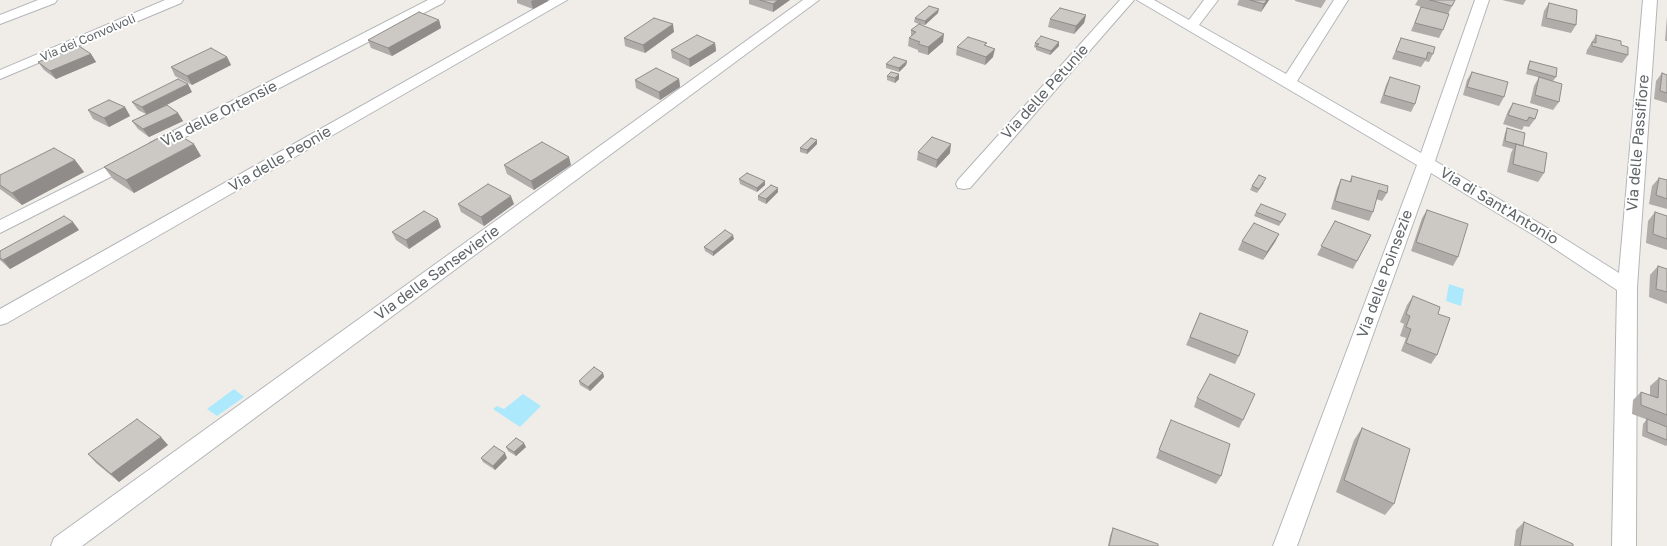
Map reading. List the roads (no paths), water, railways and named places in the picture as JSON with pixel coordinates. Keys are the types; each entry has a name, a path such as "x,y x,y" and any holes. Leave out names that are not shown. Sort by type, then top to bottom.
{"street":[{"path":"0,20 50,0"},
{"name":"Via dei Convolvoli","path":"0,76 176,0"},
{"name":"Via delle Ortensie","path":"0,228 438,0"},
{"name":"Via delle Peonie","path":"0,318 560,0"},
{"name":"Via delle Sansevierie","path":"63,546 812,0"},
{"name":"Via delle Petunie","path":"964,184 1127,0"},
{"name":"Via di Sant'Antonio","path":"1144,0 1289,82 1426,163 1543,233 1627,287"},
{"path":"1191,26 1211,0"},
{"path":"1289,82 1341,0"},
{"name":"Via delle Poinsezie","path":"1285,546 1426,163 1482,0"},
{"name":"Via delle Passifiore","path":"1627,287 1650,0"},
{"path":"1624,546 1627,287"}],"water":[{"path":"1449,284 1464,289 1461,306 1446,301"},
{"path":"234,389 244,397 217,416 207,409"},
{"path":"523,394 541,406 520,427 493,409 497,406 504,409"}]}
